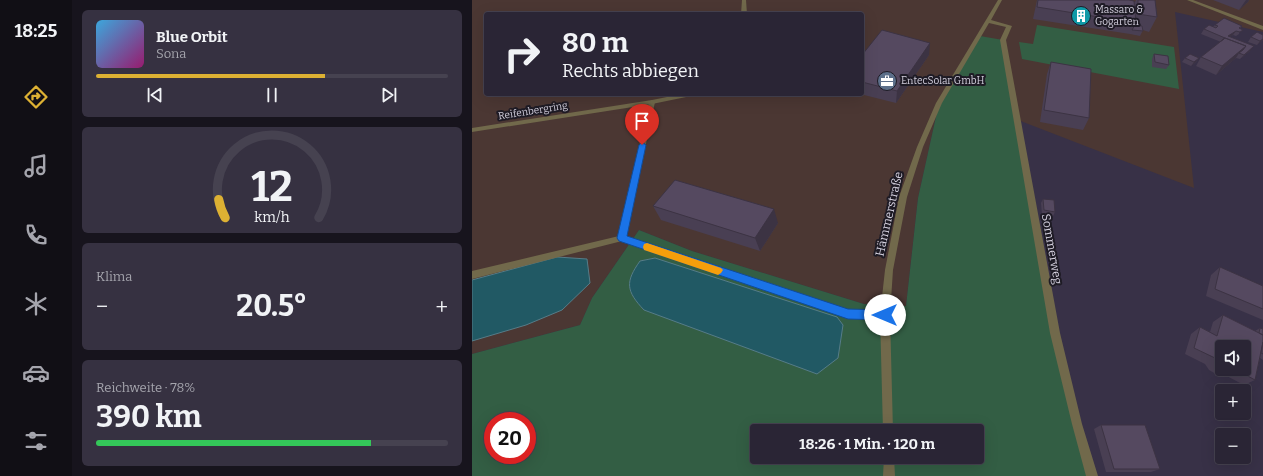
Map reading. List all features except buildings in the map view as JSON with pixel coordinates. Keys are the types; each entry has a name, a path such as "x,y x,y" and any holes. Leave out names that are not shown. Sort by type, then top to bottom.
{"street":[{"path":"744,0 744,12"},
{"name":"Hämmerstraße","path":"888,424 885,315 889,270 903,197 920,147 939,103 989,21 1000,0"},
{"path":"1189,0 1263,28"},
{"name":"Sommerweg","path":"989,21 1009,26 1003,40 1054,326 1077,424 1092,476"},
{"name":"Reifenbergring","path":"472,130 652,102 681,96"},
{"path":"622,238 652,102"},
{"path":"472,275 622,238 848,314 885,315"},
{"path":"888,464 889,476"}],"shaded area":[{"path":"472,0 1263,0 1263,32 1175,12 1194,188 1018,120 939,103 918,198 906,306 864,304 692,251 639,230 592,298 580,325 472,354"},
{"path":"1037,25 1174,47 1179,89 1022,59 1019,42 1033,44"},
{"path":"980,36 1003,40 1055,333 1093,476 472,476 472,354 580,325 592,298 639,230 692,251 864,304 906,306 918,198 939,103"},
{"path":"557,257 587,259 590,283 562,310 526,325 472,341 472,280"},
{"path":"655,258 837,317 843,325 838,358 817,374 644,310 631,292 630,281 635,268 640,261"}],"slow traffic":[{"path":"647,247 718,270"}],"place":[{"name":"Massaro & Gogarten","path":"1081,16"},
{"name":"EntecSolar GmbH","path":"887,81"}],"route":[{"path":"642,145 622,238 848,314 885,315"}]}
